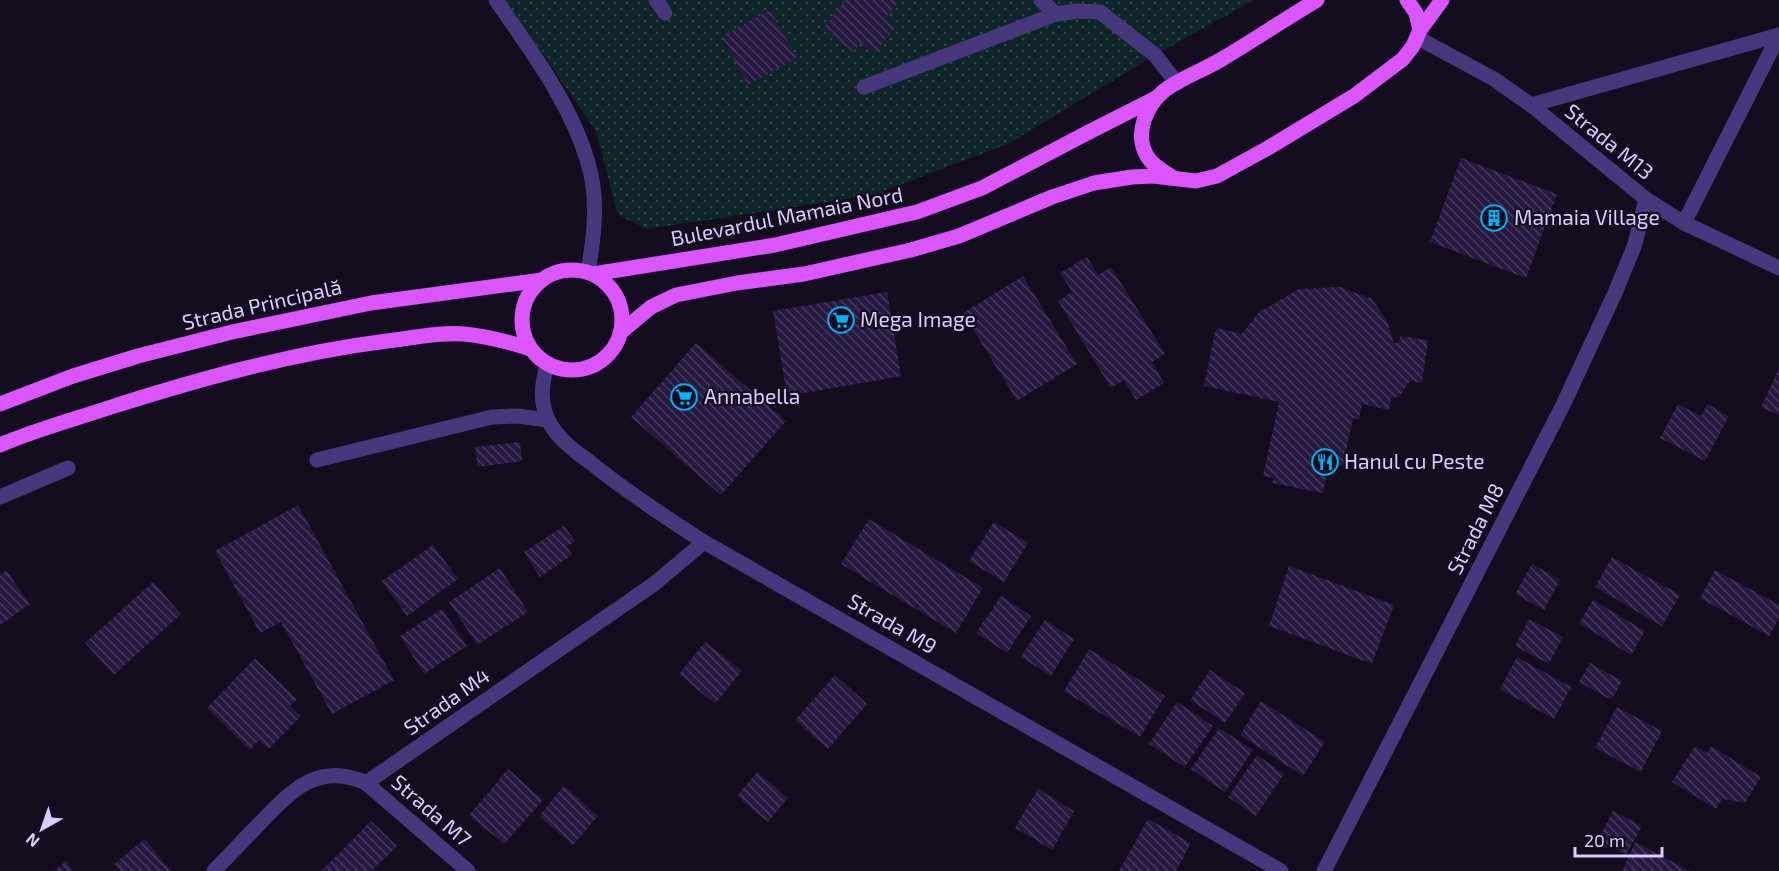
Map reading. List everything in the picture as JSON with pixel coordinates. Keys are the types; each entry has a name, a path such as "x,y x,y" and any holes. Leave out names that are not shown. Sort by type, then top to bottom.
{"main road":[{"path":"1177,179 1160,169 1148,157 1142,144 1141,127 1156,99 1177,83 1220,60 1317,0"},
{"path":"1407,0 1416,13 1419,34"},
{"path":"621,332 620,304 605,282 591,273 560,271 542,280 532,289 522,312 522,325 531,349 547,364 561,369 577,370 592,366 610,352 621,332 651,307 676,295 804,274 911,250 959,236 1052,197 1095,183 1132,177 1153,176 1196,181 1216,176 1268,148 1354,96 1403,59 1442,0"},
{"name":"Bulevardul Mamaia Nord","path":"591,273 795,241 917,212 982,189 1156,99"},
{"name":"Strada Principală","path":"0,404 73,376 138,356 232,332 371,303 542,280"},
{"path":"0,446 22,436 155,393 296,356 351,346 462,334 486,337 531,349"}],"street":[{"path":"496,0 532,53 570,117 589,164 594,200 591,273"},
{"path":"656,0 665,13"},
{"path":"1041,0 1056,14"},
{"path":"864,87 1083,5 1100,12 1155,55 1177,83"},
{"name":"Strada M13","path":"1419,34 1532,105 1646,199 1684,223 1779,268"},
{"path":"1532,105 1779,35"},
{"path":"1684,223 1779,35"},
{"name":"Strada M8","path":"1324,871 1563,405 1635,244 1646,199"},
{"name":"Strada M9","path":"547,364 542,385 543,402 548,420 558,436 625,491 704,542 1281,871"},
{"path":"316,460 492,417 517,416 548,420"},
{"path":"0,497 68,468"},
{"name":"Strada M4","path":"366,783 654,584 704,542"},
{"path":"214,871 283,799 299,786 333,775 350,776 366,783"},
{"name":"Strada M7","path":"366,783 468,871"}],"green space":[{"path":"505,0 1254,0 1155,55 1010,143 873,195 647,229 618,215 596,131"}],"building":[{"path":"845,0 900,0 885,19 895,27 875,53 861,42 853,52 823,29"},
{"path":"770,10 797,58 748,85 722,36"},
{"name":"Mamaia Village","path":"1461,158 1557,194 1526,278 1430,242"},
{"path":"1087,257 1098,275 1111,267 1165,354 1152,362 1164,383 1136,400 1124,380 1111,388 1058,301 1072,292 1060,273"},
{"path":"1023,276 1077,364 1017,401 963,313"},
{"path":"1340,287 1372,299 1387,321 1394,343 1399,343 1400,336 1428,340 1422,383 1410,381 1399,397 1391,398 1389,410 1362,404 1359,420 1353,418 1343,466 1329,463 1323,493 1272,483 1274,478 1263,476 1279,402 1204,386 1216,328 1242,334 1258,313 1299,289"},
{"path":"887,292 901,376 787,396 773,311"},
{"path":"696,343 786,421 721,495 631,417"},
{"path":"1779,368 1779,415 1761,407"},
{"path":"1678,404 1701,416 1707,404 1729,416 1705,461 1660,438"},
{"path":"520,442 522,461 478,467 475,447"},
{"path":"298,505 394,680 332,714 281,622 260,633 215,551"},
{"path":"869,519 983,588 956,633 841,564"},
{"path":"994,522 1028,543 1004,582 969,561"},
{"path":"564,526 575,541 567,547 572,555 540,577 524,552"},
{"path":"433,545 458,579 407,616 382,581"},
{"path":"1612,557 1680,595 1662,626 1595,587"},
{"path":"1532,564 1560,580 1544,610 1515,594"},
{"path":"1289,566 1394,605 1372,664 1269,626"},
{"path":"500,568 528,612 477,645 449,602"},
{"path":"6,570 30,604 0,625 0,575"},
{"path":"1715,570 1779,605 1779,618 1769,636 1700,598"},
{"path":"153,582 181,614 114,675 85,643"},
{"path":"1001,596 1031,616 1007,653 976,633"},
{"path":"1593,600 1645,631 1631,655 1579,623"},
{"path":"442,609 467,646 424,674 400,636"},
{"path":"1529,619 1563,637 1549,664 1515,646"},
{"path":"1045,620 1074,639 1051,676 1021,657"},
{"path":"705,642 742,671 715,704 679,674"},
{"path":"1089,649 1165,696 1140,737 1064,691"},
{"path":"1517,657 1571,687 1554,719 1500,689"},
{"path":"255,658 297,699 290,706 301,716 269,749 259,740 250,750 207,708"},
{"path":"1590,663 1622,681 1611,700 1579,682"},
{"path":"1210,670 1245,693 1225,723 1190,700"},
{"path":"835,675 867,704 828,749 795,720"},
{"path":"1261,701 1325,742 1303,776 1240,735"},
{"path":"1177,702 1213,726 1185,767 1149,744"},
{"path":"1617,707 1662,731 1641,772 1595,748"},
{"path":"1219,728 1253,750 1225,792 1191,769"},
{"path":"1695,746 1707,753 1711,746 1761,777 1745,803 1722,799 1716,809 1672,782"},
{"path":"1257,755 1284,774 1256,816 1228,797"},
{"path":"508,769 543,800 504,844 469,815"},
{"path":"757,772 788,798 768,822 737,796"},
{"path":"564,786 598,816 573,845 539,816"},
{"path":"1038,789 1074,811 1052,850 1015,828"},
{"path":"1613,811 1642,826 1626,855 1598,840"},
{"path":"1148,819 1191,843 1176,871 1119,871"},
{"path":"371,821 397,846 372,871 321,871"},
{"path":"145,839 171,871 119,871 114,864"},
{"path":"1635,842 1690,871 1622,871"},
{"path":"66,861 73,871 54,871"}],"place":[{"name":"Mamaia Village","path":"1494,218"},
{"name":"Mega Image","path":"841,320"},
{"name":"Annabella","path":"684,397"},
{"name":"Hanul cu Peste","path":"1325,462"}]}
